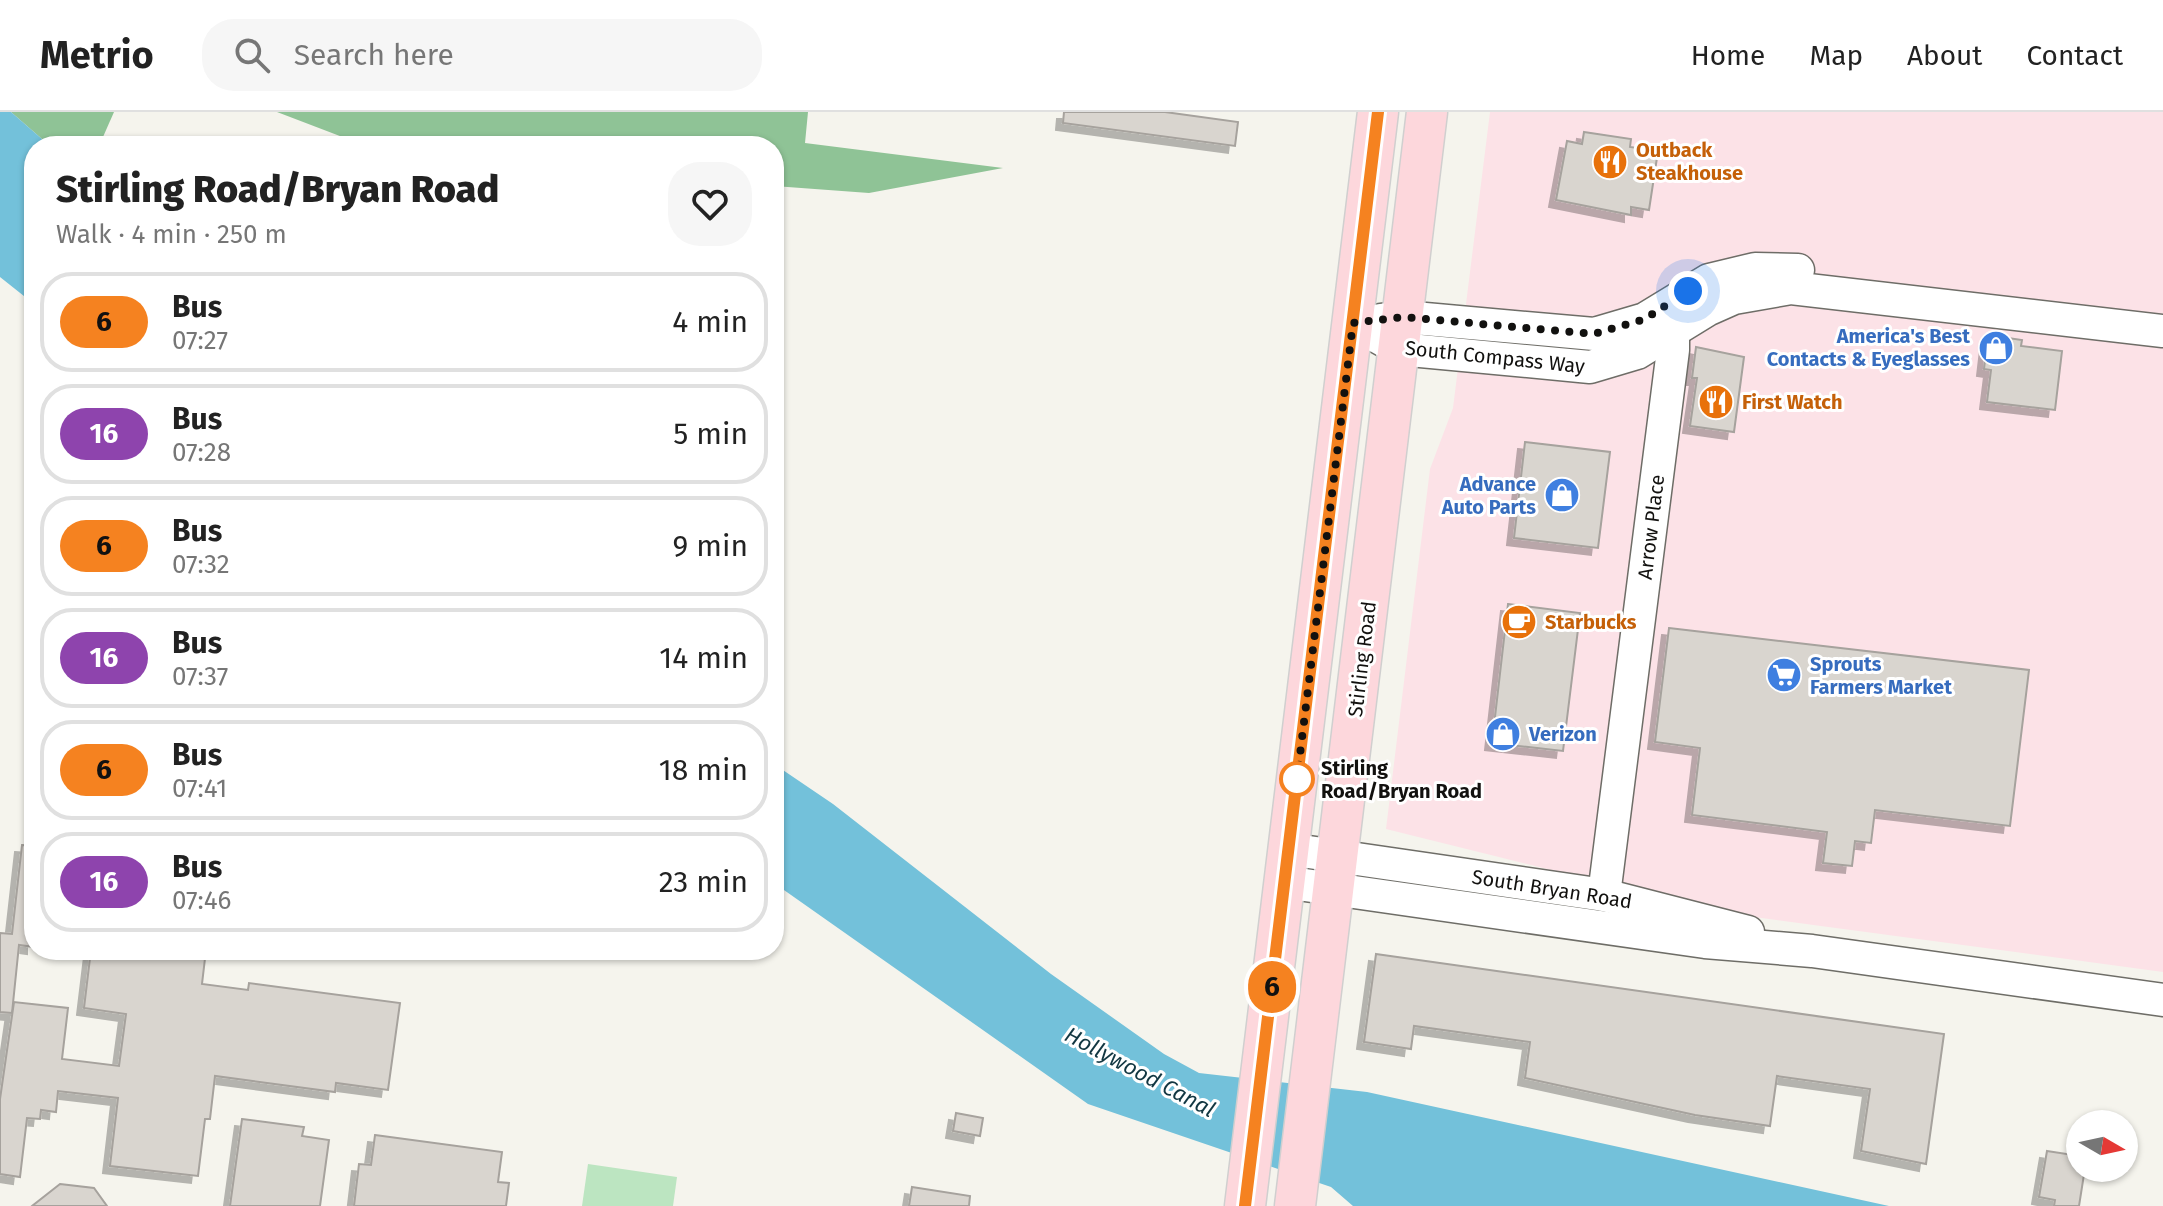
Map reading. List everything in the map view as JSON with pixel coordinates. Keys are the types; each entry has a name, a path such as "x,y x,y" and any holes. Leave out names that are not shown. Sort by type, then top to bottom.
{"main road":[{"path":"1246,1195 1378,112"},
{"name":"Stirling Road","path":"1296,1196 1427,112"}],"street":[{"name":"South Compass Way","path":"1353,323 1590,367 1637,353 1709,280 1755,269 1777,268 2163,313"},
{"name":"South Compass Way","path":"1673,316 1734,298 1791,288 2163,331"},
{"name":"Arrow Place","path":"1604,895 1673,316"},
{"name":"South Bryan Road","path":"1286,866 1604,895 1678,911 1812,951"},
{"name":"South Bryan Road","path":"1337,872 1731,946 1812,951 2163,1000"}],"shaded area":[{"path":"1490,112 2163,112 2163,972 1725,913 1386,829 1430,469 1453,408"}],"green space":[{"path":"11,112 114,112 103,136 39,136"},
{"path":"277,112 808,112 805,143 1003,168 869,193 784,187 784,136 340,136"},
{"path":"588,1164 677,1177 673,1206 582,1206"}],"water":[{"path":"0,112 11,112 39,136 24,136 24,296 0,277"},
{"name":"Hollywood Canal","path":"784,771 833,804 1051,974 1164,1054 1199,1073 1367,1092 1889,1206 1353,1206 1331,1187 1088,1104 784,890"}],"building":[{"path":"1064,112 1165,112 1238,122 1235,146 1063,123"},
{"name":"Outback Steakhouse","path":"1584,132 1631,139 1630,147 1658,151 1649,210 1631,207 1631,215 1556,200 1567,141 1582,144"},
{"path":"1988,335 2022,340 2021,346 2062,351 2055,410 1987,402 1991,370 1984,369"},
{"name":"First Watch","path":"1696,347 1744,357 1734,432 1690,426 1697,378 1692,378"},
{"name":"Advance Auto Parts","path":"1525,442 1610,452 1598,548 1514,538"},
{"path":"1508,604 1580,613 1563,751 1492,743"},
{"path":"1669,628 2029,670 2010,826 1875,810 1871,843 1855,841 1852,866 1823,863 1827,832 1692,815 1700,748 1655,742"},
{"path":"24,845 24,946 19,945 12,1013 0,1012 0,933 12,934"},
{"path":"1376,954 1944,1034 1926,1164 1861,1151 1870,1089 1777,1076 1770,1126 1695,1115 1525,1078 1530,1042 1414,1026 1411,1049 1364,1042"},
{"path":"90,960 205,960 202,984 248,990 249,983 400,1003 388,1090 336,1083 335,1092 215,1076 210,1119 205,1119 198,1176 110,1166 118,1098 58,1091 56,1112 41,1110 40,1119 27,1118 20,1177 0,1174 0,1099 14,1002 68,1008 62,1059 119,1066 126,1014 84,1008"},
{"path":"956,1113 983,1118 980,1136 953,1131"},
{"path":"242,1119 304,1127 302,1136 329,1140 320,1206 230,1206"},
{"path":"375,1135 502,1152 498,1182 509,1183 506,1206 354,1206 359,1164 371,1165"},
{"path":"2047,1151 2066,1154 2066,1182 2083,1182 2079,1206 2054,1206 2055,1200 2039,1197"},
{"path":"60,1184 94,1188 107,1206 32,1206"},
{"path":"912,1187 970,1196 969,1206 909,1206"}],"bus line":[{"name":"6","path":"1245,1206 1378,112"}],"place":[{"name":"Outback Steakhouse","path":"1610,162"},
{"name":"America's Best Contacts & Eyeglasses","path":"1996,348"},
{"name":"First Watch","path":"1716,402"},
{"name":"Advance Auto Parts","path":"1562,495"},
{"name":"Starbucks","path":"1519,622"},
{"name":"Sprouts Farmers Market","path":"1784,675"},
{"name":"Verizon","path":"1503,734"},
{"name":"Stirling Road/Bryan Road","path":"1297,779"}],"route":[{"path":"1297,779 1353,323 1403,317 1594,334 1645,319 1688,291"}]}
